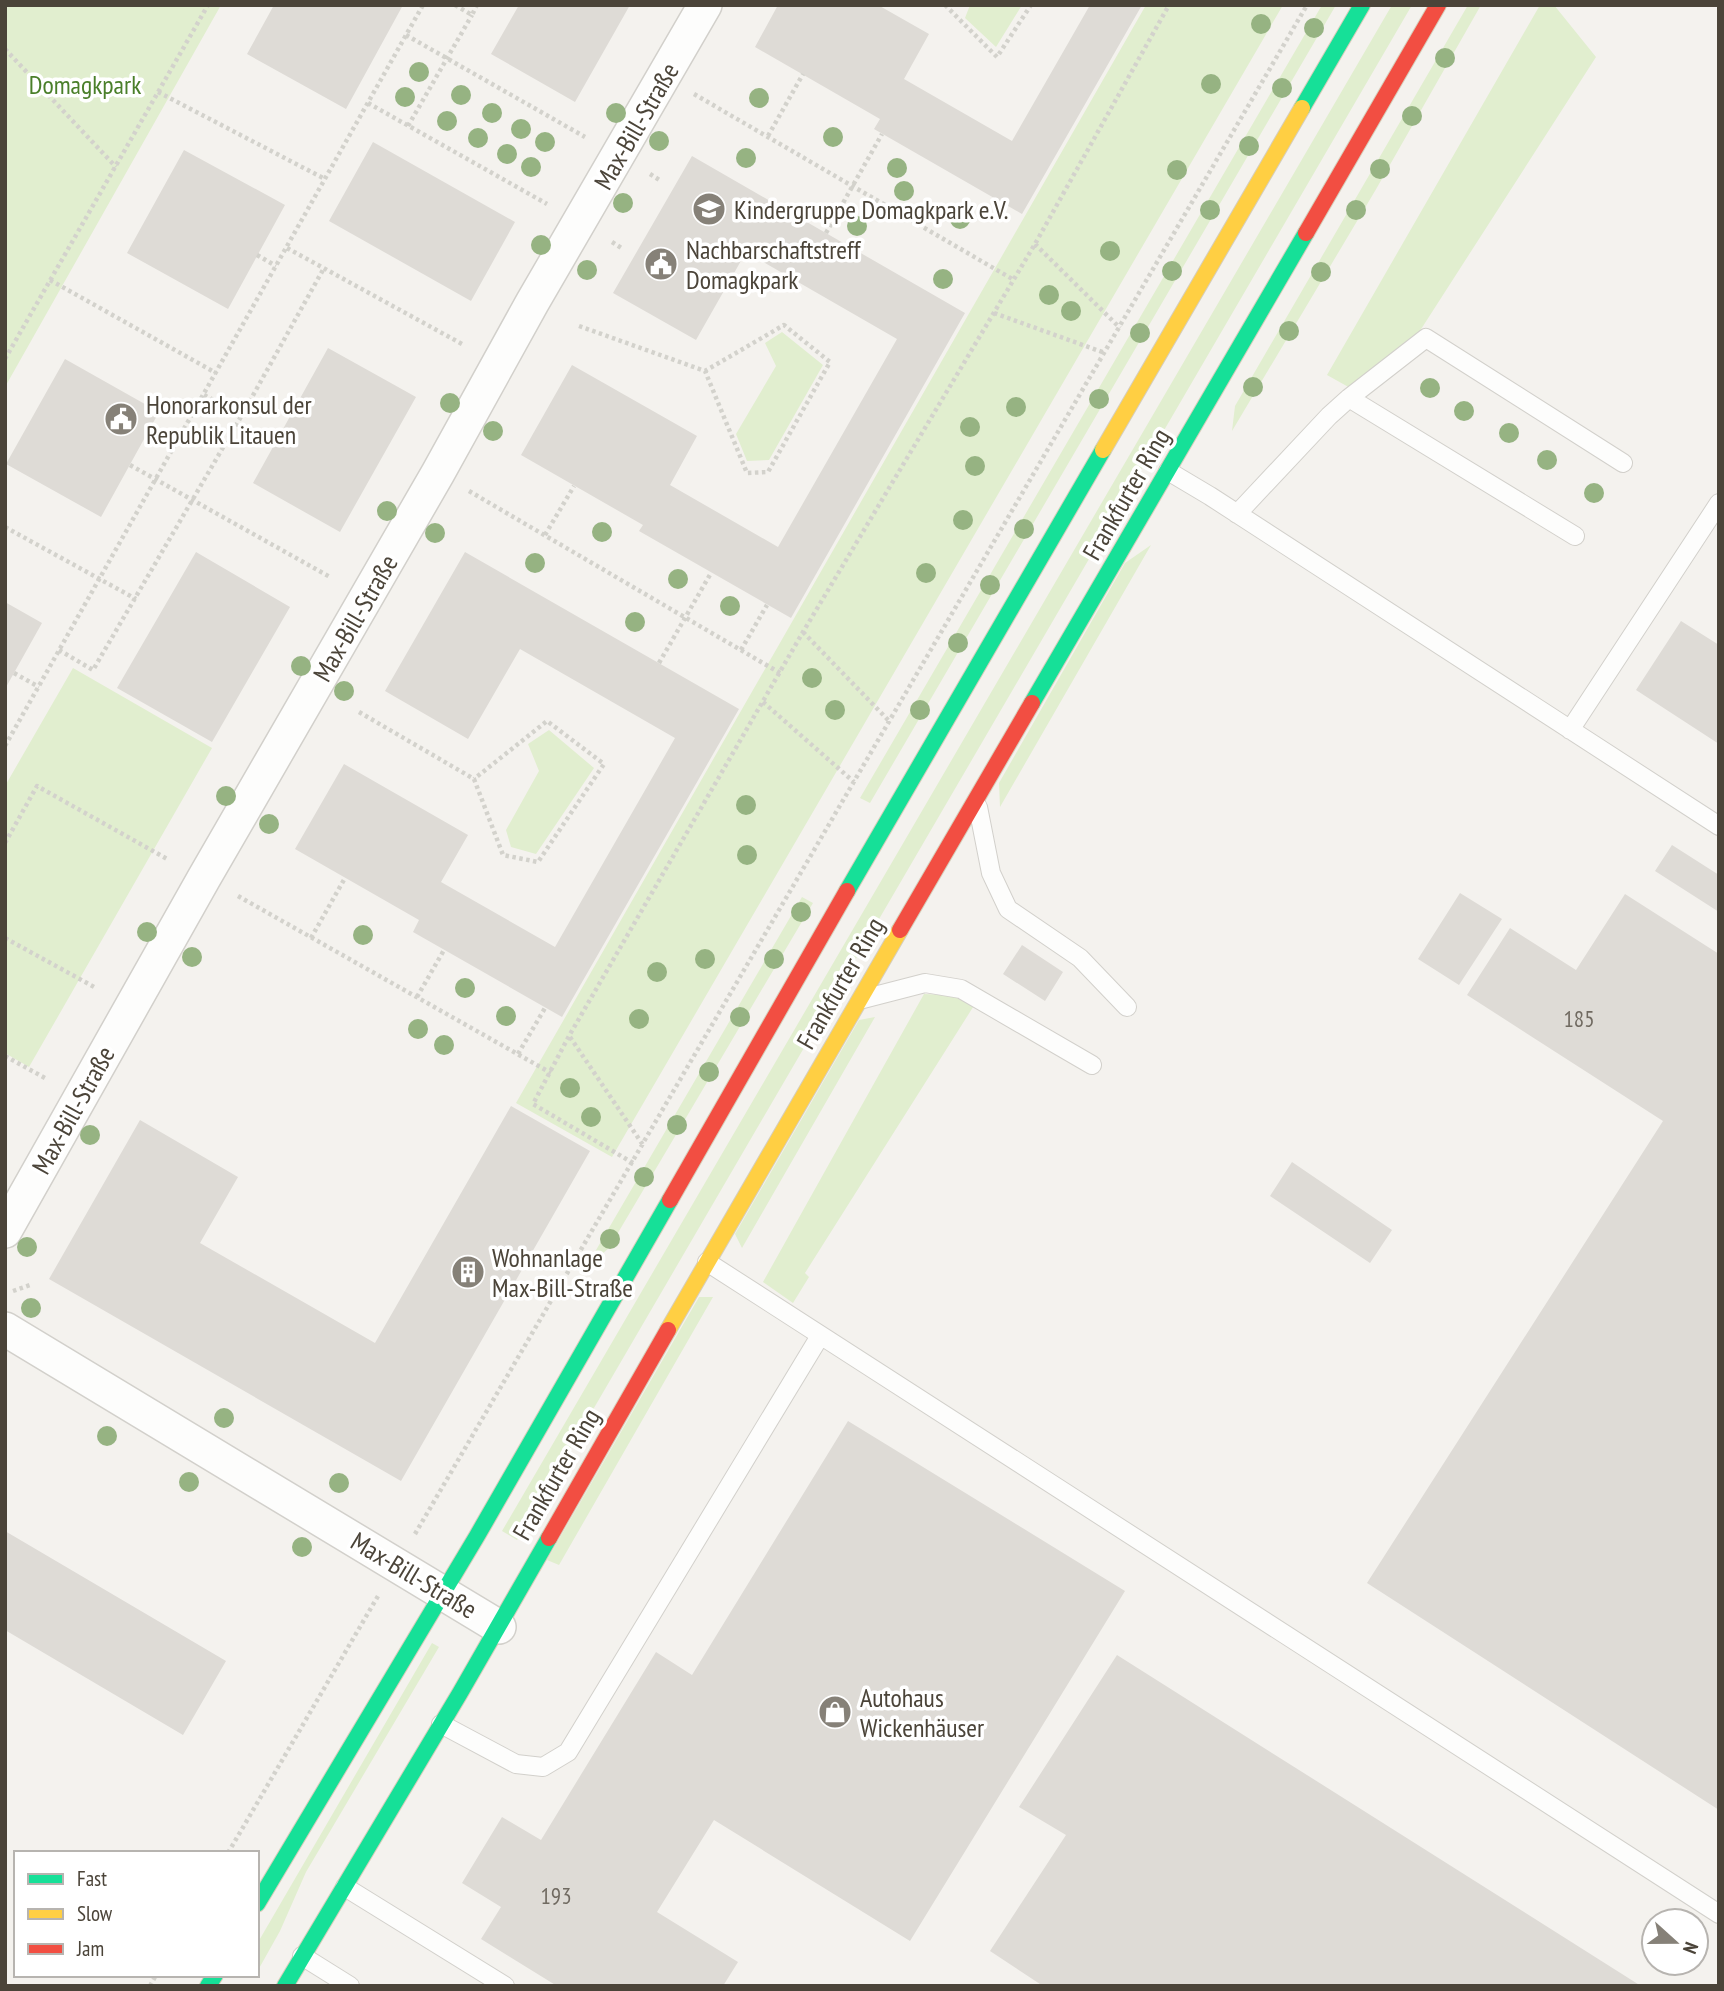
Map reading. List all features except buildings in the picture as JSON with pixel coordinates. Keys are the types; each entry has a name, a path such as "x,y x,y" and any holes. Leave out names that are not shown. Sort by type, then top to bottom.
{"main road":[{"name":"Frankfurter Ring","path":"259,1901 443,1592 1362,5"},
{"name":"Frankfurter Ring","path":"285,1986 499,1627 707,1262 1438,5"}],"street":[{"name":"Max-Bill-Straße","path":"5,1231 204,878 705,5"},
{"name":"Max-Bill-Straße","path":"5,1329 499,1627"}],"lane":[{"path":"1237,514 1329,416 1426,338 1623,463"},
{"path":"1349,398 1574,536"},
{"path":"1168,471 1719,826"},
{"path":"1570,730 1719,503"},
{"path":"976,799 991,873 1008,909 1080,958 1127,1007"},
{"path":"860,999 925,984 961,989 1092,1065"},
{"path":"707,1262 1719,1914"},
{"path":"441,1724 516,1764 543,1767 568,1752 820,1336"},
{"path":"345,1886 505,1986"},
{"path":"302,1956 350,1986"}],"path":[{"path":"5,359 208,5"},
{"path":"5,746 423,5"},
{"path":"455,5 472,15"},
{"path":"408,126 477,5"},
{"path":"945,5 998,57 1031,5"},
{"path":"633,1163 533,1104 569,1036 803,632 1035,244 1169,5"},
{"path":"229,1851 1307,5"},
{"path":"407,35 661,181"},
{"path":"5,49 116,167"},
{"path":"768,136 803,74"},
{"path":"664,76 1014,280"},
{"path":"159,92 324,179"},
{"path":"368,103 623,249"},
{"path":"826,233 883,134"},
{"path":"1035,244 1120,328"},
{"path":"287,248 462,344"},
{"path":"257,255 276,266"},
{"path":"59,650 93,670 242,415 324,268"},
{"path":"50,280 216,373"},
{"path":"994,313 1105,353"},
{"path":"579,326 705,371 747,473 768,472 830,362 784,325 705,371"},
{"path":"204,395 242,415"},
{"path":"130,465 330,577"},
{"path":"438,473 780,673"},
{"path":"545,535 575,486"},
{"path":"5,527 136,599"},
{"path":"659,663 711,573"},
{"path":"741,650 767,605"},
{"path":"803,632 890,722"},
{"path":"14,673 39,687"},
{"path":"763,702 854,782"},
{"path":"359,712 474,779 503,855 538,862 604,764 547,721 474,779"},
{"path":"5,843 37,786 169,860"},
{"path":"204,878 551,1073"},
{"path":"311,937 345,878"},
{"path":"5,938 96,988"},
{"path":"417,997 444,950"},
{"path":"518,1054 545,1008"},
{"path":"569,1036 643,1145"},
{"path":"5,1056 45,1078"},
{"path":"5,1293 30,1285"}],"green space":[{"name":"Domagkpark","path":"5,5 221,5 5,387"},
{"path":"970,5 1022,5 996,47 965,18"},
{"path":"1146,5 1283,5 612,1157 516,1103"},
{"path":"1322,5 1336,5 870,803 860,798"},
{"path":"1392,5 1412,5 517,1540 502,1531"},
{"path":"1468,5 1481,5 1375,191 1232,431 1235,406"},
{"path":"1540,5 1554,5 1596,57 1416,337 1352,389 1327,375"},
{"path":"782,332 823,365 769,460 747,461 736,434 776,366 765,343"},
{"path":"1151,545 1000,807 999,783 1125,563"},
{"path":"73,668 212,748 29,1067 5,1053 5,786"},
{"path":"549,730 594,768 536,854 511,847 506,830 539,771 528,744"},
{"path":"802,897 813,903 609,1248 585,1269"},
{"path":"924,994 948,995 975,1004 805,1273 809,1277 793,1303 763,1282"},
{"path":"875,1017 742,1248 735,1234 859,1020"},
{"path":"699,1297 713,1297 559,1565 547,1560"},
{"path":"432,1643 439,1647 306,1872 280,1931 259,1968 259,1941"}],"traffic: fast":[{"path":"1302,108 1362,5"},
{"path":"1032,703 1306,233"},
{"path":"847,891 1103,450"},
{"path":"259,1901 477,1536 670,1200"},
{"path":"285,1986 549,1538"},
{"path":"208,1986 214,1977"}],"traffic: slow":[{"path":"1103,450 1302,108"},
{"path":"668,1330 900,930"}],"traffic: jam":[{"path":"1306,233 1438,5"},
{"path":"900,930 1032,703"},
{"path":"670,1200 847,891"},
{"path":"549,1538 668,1330"}],"place":[{"name":"Kindergruppe Domagkpark e.V.","path":"709,209"},
{"name":"Nachbarschaftstreff Domagkpark","path":"661,264"},
{"name":"Honorarkonsul der Republik Litauen","path":"121,419"},
{"name":"Wohnanlage Max-Bill-Straße","path":"468,1272"},
{"name":"Autohaus Wickenhäuser","path":"835,1712"}]}
